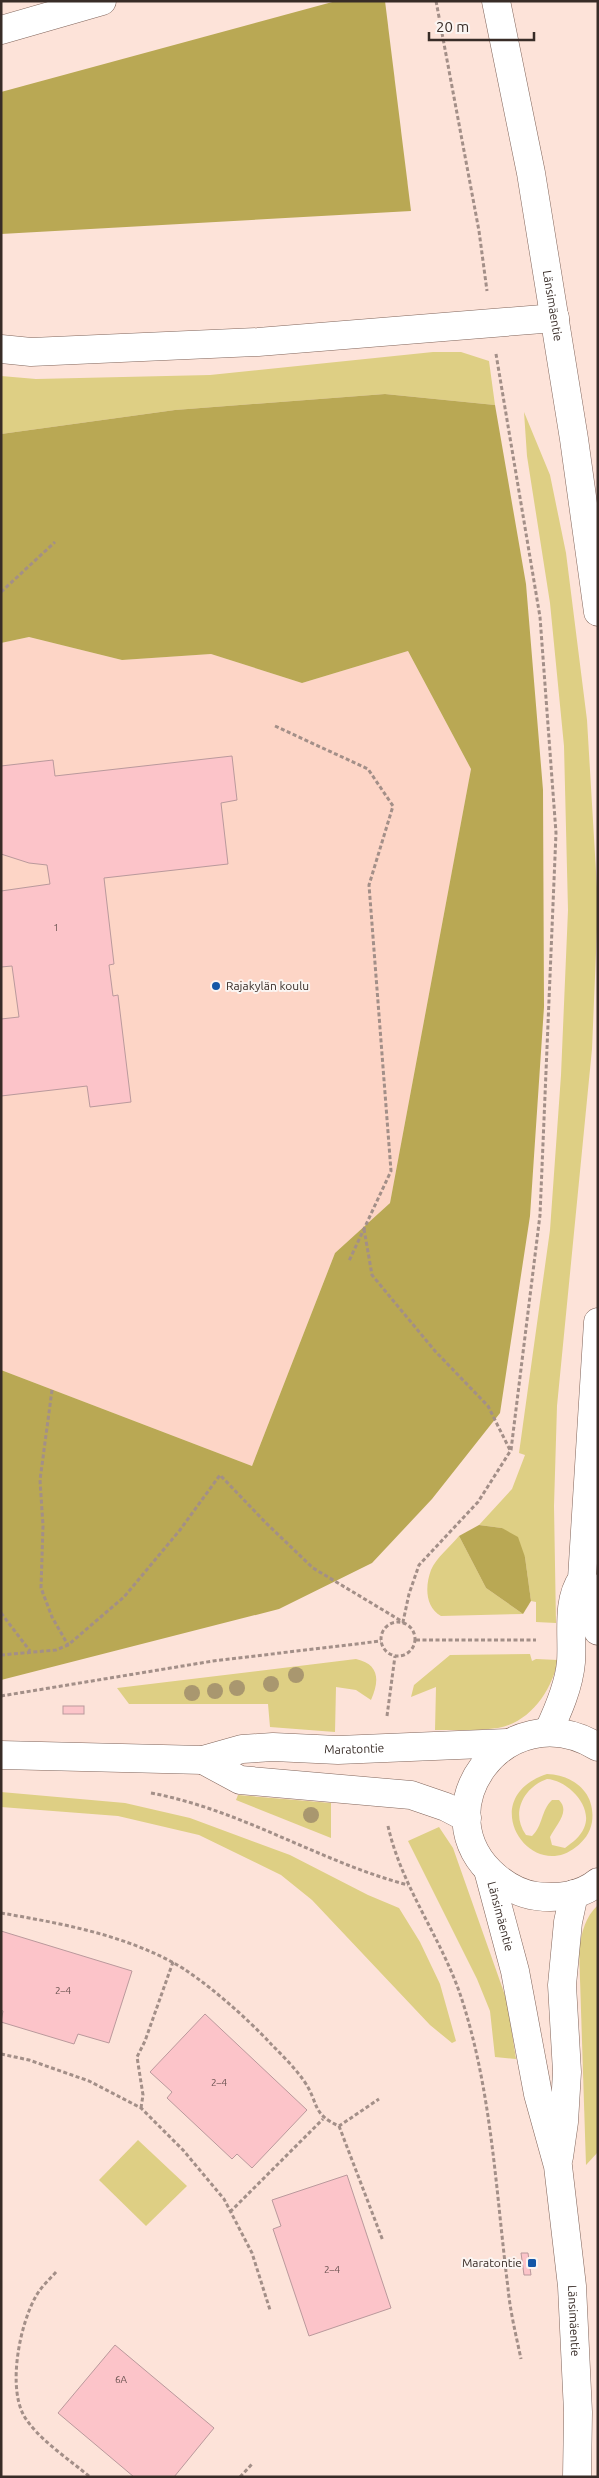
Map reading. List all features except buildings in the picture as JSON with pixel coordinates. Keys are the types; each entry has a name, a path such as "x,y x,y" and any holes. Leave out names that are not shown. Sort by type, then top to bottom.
{"main road":[{"path":"1,30 102,1"},
{"name":"Länsimäentie","path":"496,1 531,173 574,439 598,612"},
{"path":"1,349 31,352 258,342 555,318"},
{"path":"548,1732 559,1710 571,1664 574,1598 576,1587 582,1579 598,1322"},
{"path":"582,1579 590,1587 594,1598 598,1631"},
{"path":"586,1888 551,1898 528,1895 506,1886 488,1870 477,1855 470,1837 467,1818 468,1800 477,1776 493,1754 507,1743 520,1737 548,1732 565,1733 582,1738 598,1747"},
{"name":"Maratontie","path":"1,1755 203,1760 242,1749 273,1747 338,1750 507,1743"},
{"name":"Maratontie","path":"203,1760 240,1780 411,1795 446,1807 467,1818"},
{"name":"Länsimäentie","path":"488,1870 515,1971 538,2094 558,2166 572,2286 578,2412 576,2477"},
{"name":"Länsimäentie","path":"558,2166 564,2122 567,2072 562,1985 568,1922 586,1888"}],"path":[{"path":"403,1622 409,1594 419,1565 478,1502 511,1450 540,1214 556,833 540,617 491,324 479,231 436,1"},
{"path":"1,592 55,542"},
{"path":"275,726 368,769 394,806 369,885 391,1171 349,1260"},
{"path":"364,1228 372,1274 435,1351 488,1406 511,1450"},
{"path":"52,1390 40,1480 43,1526 41,1588 52,1617 68,1645"},
{"path":"1,1655 56,1650 68,1645 124,1597 180,1530 220,1475 313,1568 403,1622 412,1629 416,1640 414,1646 407,1654 396,1656 386,1651 381,1641 383,1630 392,1623 403,1622"},
{"path":"1,1612 31,1652"},
{"path":"416,1640 536,1640"},
{"path":"1,1696 212,1661 381,1641"},
{"path":"386,1722 392,1668 396,1656"},
{"path":"143,1791 180,1798 221,1812 371,1875 408,1885"},
{"path":"386,1816 393,1850 408,1885 440,1944 455,1980 473,2041 490,2127 508,2290 520,2359"},
{"path":"1,1912 51,1922 120,1940 172,1962 222,1999 270,2042 304,2081 323,2119 339,2126 383,2241"},
{"path":"141,2108 143,2095 137,2057 145,2040 172,1962"},
{"path":"1,2054 29,2060 89,2081 141,2108 183,2150 224,2199 252,2252 270,2310"},
{"path":"339,2126 379,2099"},
{"path":"230,2212 323,2119"},
{"path":"56,2272 37,2294 25,2324 18,2360 18,2396 24,2414 36,2430 90,2477"},
{"path":"240,2477 252,2464"}],"shaded area":[{"path":"336,1 385,1 411,211 1,234 1,92"},
{"path":"433,352 461,352 489,361 495,405 385,394 175,410 1,434 1,376 36,379 210,375"},
{"path":"385,394 495,405 526,584 543,790 544,1007 530,1216 500,1413 432,1499 372,1563 279,1609 1,1680 1,1370 252,1466 335,1253 390,1203 471,769 408,651 302,683 211,654 122,660 29,637 1,643 1,434 175,410"},
{"path":"524,412 550,475 566,553 587,720 598,905 592,1049 557,1406 554,1506 556,1623 536,1622 536,1602 531,1601 525,1557 502,1528 479,1525 512,1489 525,1455 519,1453 550,1230 561,1075 568,910 564,746 550,603 527,456"},
{"name":"Rajakylän koulu","path":"29,637 122,660 211,654 302,683 408,651 471,769 390,1203 335,1253 252,1466 1,1370 1,643"},
{"path":"479,1525 502,1528 518,1537 525,1557 531,1601 523,1614 486,1588 459,1536"},
{"path":"459,1536 486,1588 523,1614 441,1616 436,1612 429,1602 427,1589 429,1576 436,1561"},
{"path":"530,1654 532,1661 536,1659 558,1660 555,1671 551,1682 538,1703 530,1712 510,1725 482,1730 435,1730 436,1687 411,1697 414,1685 450,1655"},
{"path":"356,1659 364,1661 376,1674 374,1693 371,1700 356,1690 336,1687 335,1732 270,1727 268,1704 129,1704 117,1688"},
{"path":"547,1774 566,1778 581,1788 587,1794 592,1812 590,1830 582,1842 559,1855 542,1855 527,1846 517,1833 512,1817 514,1801 525,1786","holes":["547,1779 555,1780 570,1789 577,1796 585,1811 586,1820 584,1828 576,1839 565,1848 552,1845 550,1837 563,1814 562,1805 559,1800 552,1800 548,1804 538,1828 532,1836 526,1835 521,1827 519,1818 522,1802 526,1794"]},
{"path":"1,1792 125,1803 190,1818 290,1855 368,1895 399,1908 420,1942 440,1984 456,2041 452,2043 430,2025 312,1900 281,1875 199,1835 118,1816 1,1807"},
{"path":"238,1795 331,1803 331,1838 236,1800"},
{"path":"439,1827 453,1848 507,2001 516,2059 495,2057 490,2011 477,1979 408,1841"},
{"path":"598,1905 598,2152 586,2165 579,1948 587,1920"},
{"path":"138,2140 187,2186 146,2226 99,2180"}],"place":[{"name":"Rajakylän koulu","path":"216,986"},
{"name":"Maratontie","path":"532,2263"}]}
